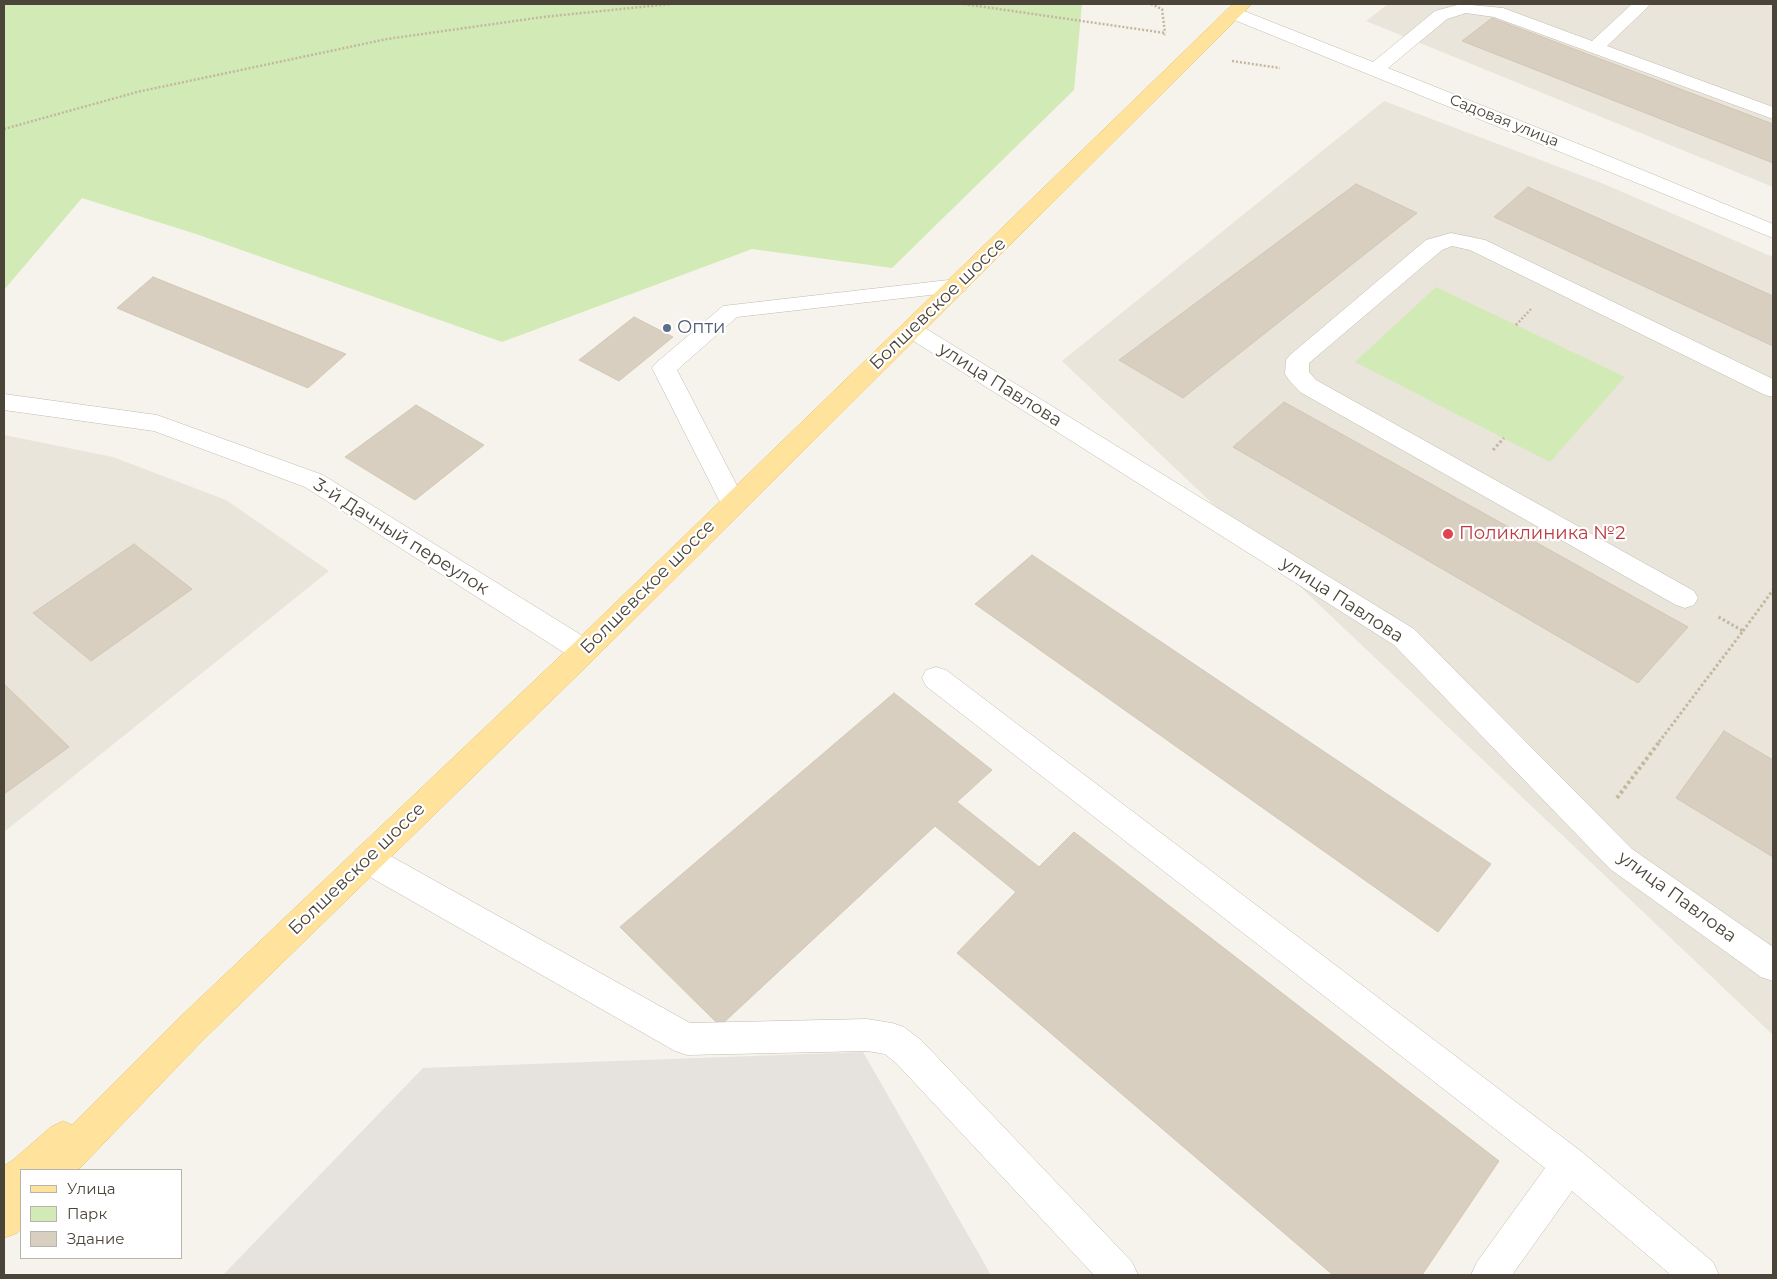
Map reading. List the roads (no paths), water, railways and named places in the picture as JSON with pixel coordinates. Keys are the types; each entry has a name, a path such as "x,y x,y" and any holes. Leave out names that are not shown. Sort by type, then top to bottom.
{"main road":[{"name":"Болшевское шоссе","path":"53,1169 189,1031 584,651 1238,8"},
{"path":"28,1169 189,1031"},
{"path":"4,1190 20,1176"},
{"path":"4,1220 20,1203"}],"street":[{"path":"1596,47 1642,4"},
{"name":"Садовая улица","path":"1238,8 1375,70 1604,161 1773,232"},
{"path":"1375,70 1441,15 1465,8 1497,12 1773,113"},
{"path":"1685,598 1308,386 1297,374 1298,360 1434,245 1451,240 1476,246 1773,389"},
{"path":"733,503 664,368 731,311 957,286"},
{"name":"улица Павлова","path":"912,330 1404,637 1621,860 1773,966"},
{"name":"3-й Дачный переулок","path":"4,402 157,423 314,481 584,651"},
{"path":"936,678 1569,1165 1700,1275"},
{"path":"367,859 687,1039 868,1035 892,1039 916,1059 1119,1275"},
{"path":"1490,1275 1569,1165"}],"place":[{"name":"Опти","path":"667,328"},
{"name":"Поликлиника №2","path":"1448,534"}]}
